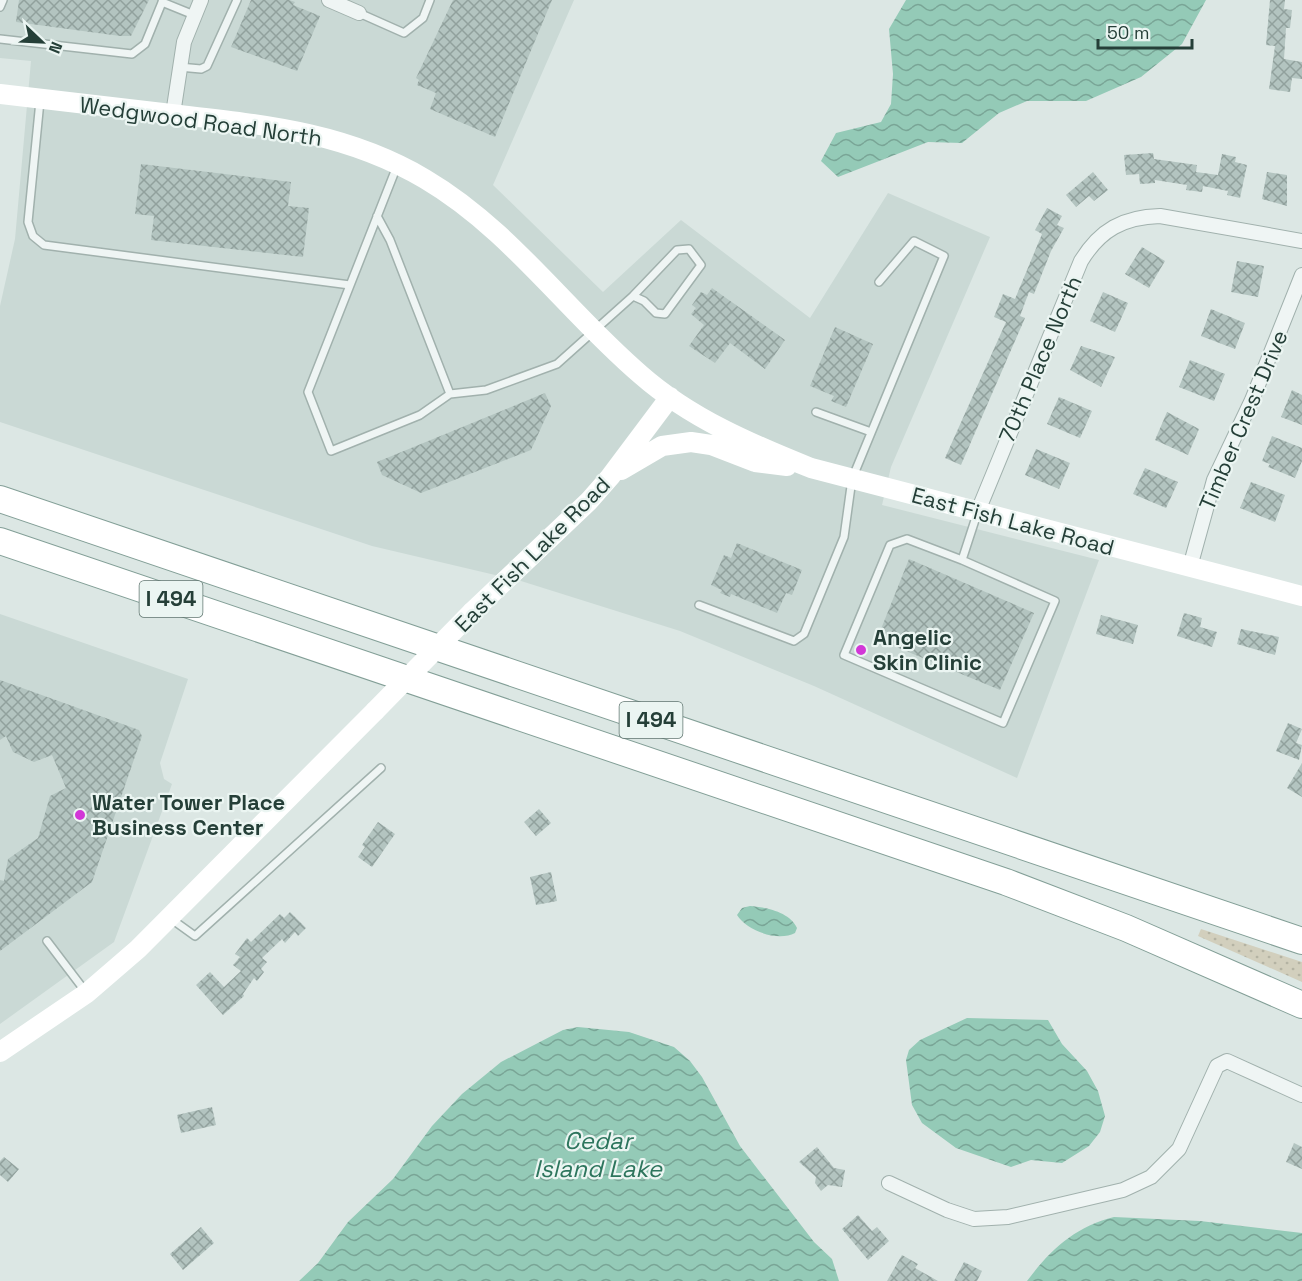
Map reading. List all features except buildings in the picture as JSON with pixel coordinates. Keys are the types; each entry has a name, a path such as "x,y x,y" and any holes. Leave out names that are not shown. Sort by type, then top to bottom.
{"highway":[{"name":"I 494","path":"0,499 1302,941"},
{"name":"I 494","path":"0,541 1006,882 1126,928 1302,1005"}],"street":[{"path":"173,114 184,42 201,0"},
{"path":"329,0 359,13"},
{"name":"Wedgwood Road North","path":"0,94 304,131 346,143 398,164 434,185 480,218 640,374 670,397"},
{"name":"70th Place North","path":"978,511 1081,261 1092,244 1105,231 1122,221 1140,216 1160,216 1302,241"},
{"name":"Timber Crest Drive","path":"1190,567 1214,480 1252,400 1302,275"},
{"name":"East Fish Lake Road","path":"0,1052 87,993 170,918 472,612 590,501 670,397 742,439 811,468 1302,596"},
{"path":"610,477 662,446 691,442 711,445 755,462 811,468"},
{"path":"889,1184 947,1210 974,1219 1008,1217 1123,1190 1151,1177 1170,1161 1191,1128 1217,1066 1227,1060 1302,1095"}],"lane":[{"path":"0,7 3,0"},
{"path":"179,67 201,69 207,66 237,0"},
{"path":"359,13 404,33 423,18 430,0"},
{"path":"0,39 132,54 146,44 163,1 194,15"},
{"path":"40,99 28,222 33,236 44,245 350,285"},
{"path":"398,164 308,392 331,451 420,415 450,394 486,390 557,364 633,296 677,250 688,249 699,259 701,265 665,314 656,313 644,301 633,296"},
{"path":"377,216 390,240 450,394"},
{"path":"699,605 794,641 804,634 844,537 852,479 944,256 914,241 879,282"},
{"path":"816,412 871,432"},
{"path":"962,560 978,511"},
{"path":"906,538 962,560 1055,601 1003,723 844,655 890,545 906,538"},
{"path":"170,918 195,936 381,768"},
{"path":"47,941 87,993"}],"shaded area":[{"path":"0,0 574,0 493,185 603,292 681,220 810,318 888,193 990,237 891,467 882,505 1099,560 1017,778 814,686 680,631 521,581 372,546 0,422 0,306 15,239 31,61 0,58"},
{"path":"0,614 188,679 160,763 164,779 172,784 114,942 0,1024"},
{"path":"1201,929 1302,962 1302,982 1198,936"}],"water":[{"path":"906,0 1206,0 1182,44 1141,77 1086,101 1027,101 999,113 962,143 928,142 838,177 821,161 836,133 881,122 891,104 893,74 889,29"},
{"path":"750,906 783,914 794,923 797,928 795,933 772,935 748,926 737,915 742,908"},
{"path":"967,1018 1048,1020 1062,1044 1087,1071 1098,1091 1105,1116 1100,1132 1089,1146 1062,1163 1031,1160 1011,1167 956,1148 922,1123 912,1105 906,1060 909,1050 920,1040"},
{"name":"Cedar Island Lake","path":"578,1027 629,1032 674,1047 690,1061 702,1077 740,1146 814,1242 832,1259 839,1281 299,1281 318,1263 348,1222 393,1179 432,1126 462,1094 501,1062 563,1030"},
{"path":"1114,1217 1200,1221 1302,1233 1302,1281 1027,1281 1045,1259 1065,1241 1087,1227"}],"place":[{"name":"Angelic Skin Clinic","path":"861,650"},
{"name":"Water Tower Place Business Center","path":"80,815"}]}
